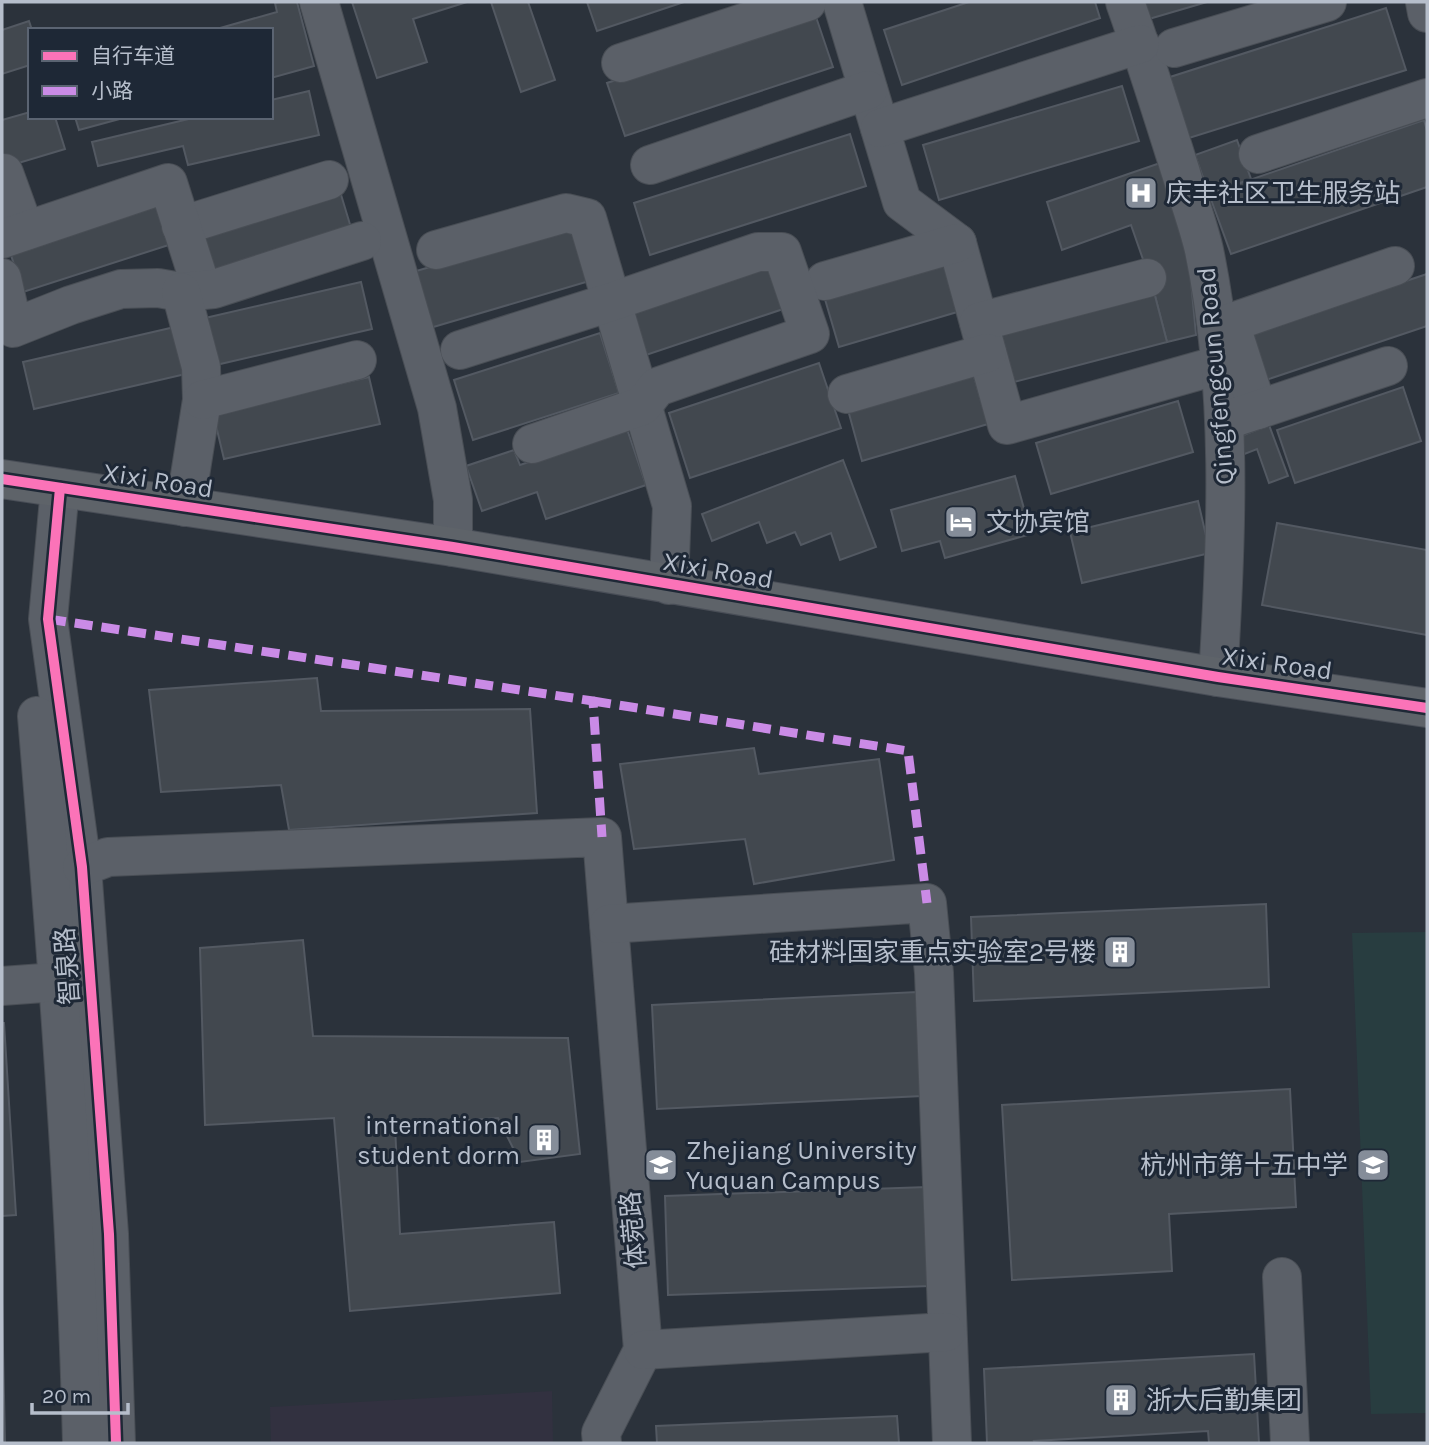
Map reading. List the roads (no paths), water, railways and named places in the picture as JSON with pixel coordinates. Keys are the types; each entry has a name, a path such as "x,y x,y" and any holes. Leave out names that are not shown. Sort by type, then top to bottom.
{"main road":[{"name":"Xixi Road","path":"2,479 453,547 1218,677 1427,708"}],"street":[{"path":"319,2 437,408 453,500 453,547"},
{"path":"621,63 834,2 869,90 902,202 957,243 1007,425 1219,365"},
{"name":"Qingfengcun Road","path":"1125,2 1157,46 1204,248 1219,365 1241,416 1225,570 1218,677"},
{"path":"880,128 1157,46 1327,2"},
{"path":"1425,2 1427,13"},
{"path":"650,165 869,90"},
{"path":"1258,154 1427,98"},
{"path":"2,173 13,235 168,183 181,226 201,366 202,400 185,507"},
{"path":"181,226 329,180"},
{"path":"436,250 566,213 587,218 672,506 669,585"},
{"path":"3,289 13,328 121,289 214,289 362,240"},
{"path":"825,281 957,243"},
{"path":"460,350 758,252 782,252 810,334 657,387 642,406 532,444"},
{"path":"1388,366 1241,416 1230,323 1395,266"},
{"path":"847,394 983,337 1147,278"},
{"path":"202,400 357,360"},
{"name":"智泉路","path":"60,488 48,619 82,867 109,1234 116,1443"},
{"name":"智泉路","path":"48,619 32,659 78,1298 82,1443"},
{"name":"体菀路","path":"82,867 108,857 603,836 643,1350"},
{"path":"609,924 927,903 934,973 952,1443"},
{"path":"2,986 57,982"},
{"path":"1282,1277 1290,1443"},
{"path":"601,1443 601,1433 643,1350 946,1332"}],"place":[{"name":"庆丰社区卫生服务站","path":"1141,193"},
{"name":"文协宾馆","path":"961,522"},
{"name":"硅材料国家重点实验室2号楼","path":"1120,952"},
{"name":"international student dorm","path":"544,1140"},
{"name":"Zhejiang University Yuquan Campus","path":"661,1165"},
{"name":"杭州市第十五中学","path":"1373,1165"},
{"name":"浙大后勤集团","path":"1121,1400"}]}
